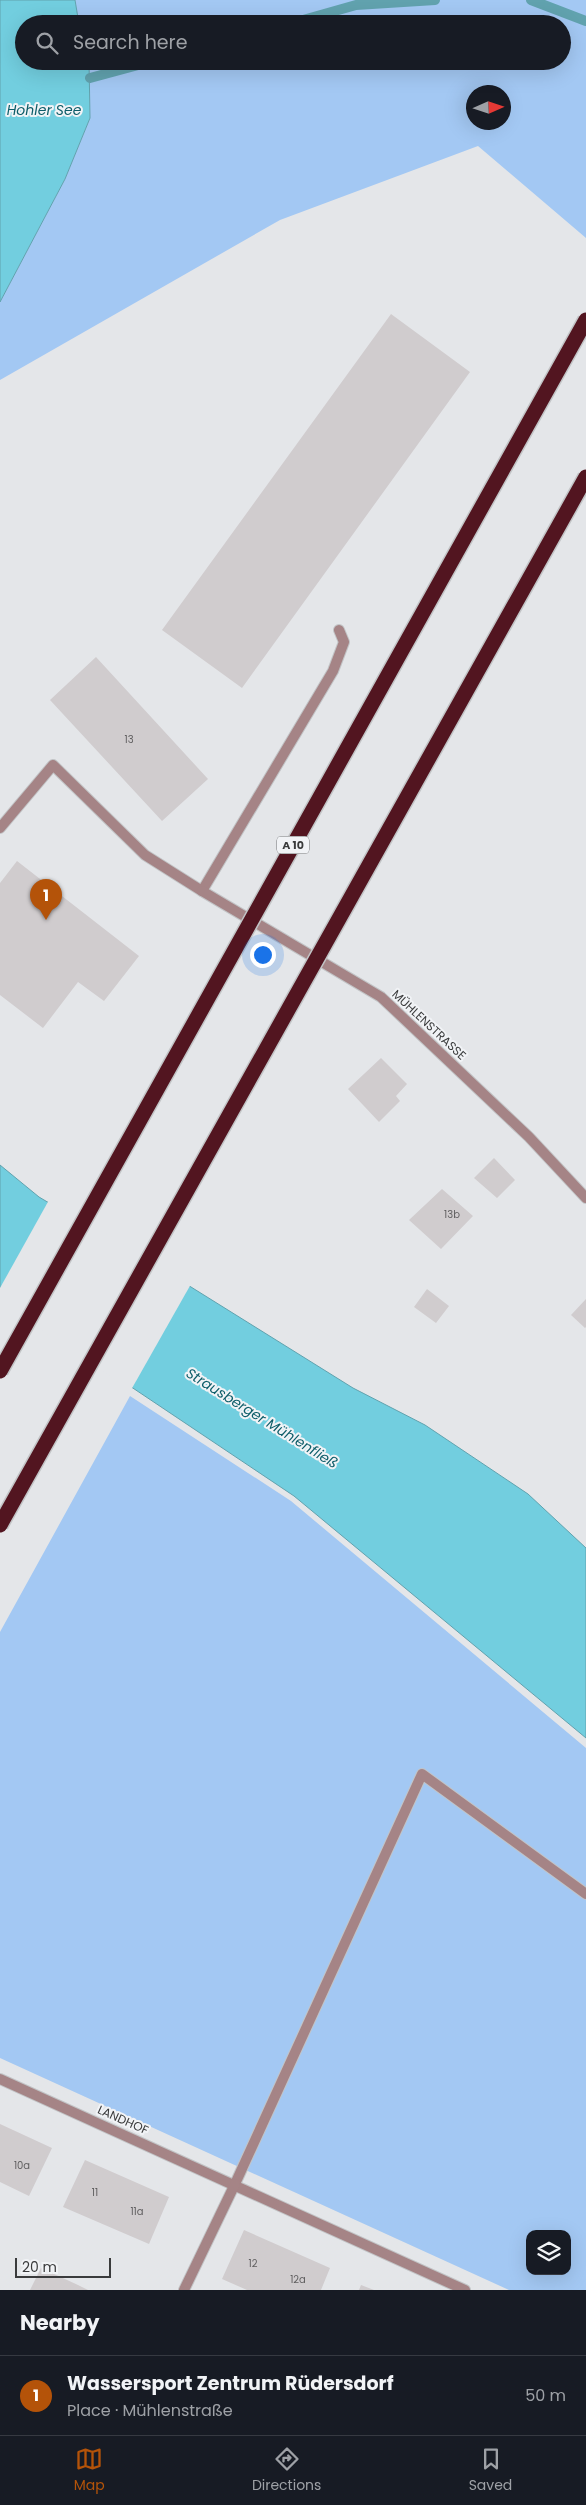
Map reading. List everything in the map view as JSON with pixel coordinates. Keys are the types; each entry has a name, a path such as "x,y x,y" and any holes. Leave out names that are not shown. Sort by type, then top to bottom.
{"highway":[{"name":"A 10","path":"0,1371 586,320"},
{"path":"0,1525 586,477"}],"street":[{"path":"202,891 334,671 344,642 339,630"},
{"name":"MÜHLENSTRASSE","path":"0,828 53,765 145,855 381,997 529,1137 586,1198"},
{"path":"184,2290 235,2184 422,1774 586,1894"},
{"name":"LANDHOF","path":"0,2078 464,2290"}],"shaded area":[{"path":"75,0 586,0 586,238 478,146 280,220 0,380 0,302 65,179 90,118 89,70 571,70 571,15 78,15"},
{"path":"130,1396 291,1501 586,1748 586,2290 509,2290 0,2058 0,1632"}],"water":[{"name":"Hohler See","path":"0,0 75,0 78,15 15,15 15,70 89,70 90,118 65,179 0,302"},
{"name":"Strausberger Mühlenfließ","path":"0,1165 39,1197 191,1287 353,1388 425,1425 528,1494 586,1548 586,1738 294,1496 0,1299"}],"pier":[{"path":"49,1200 191,1284 131,1390 0,1302 0,1288"}],"building":[{"path":"391,314 470,372 242,688 162,630"},
{"path":"96,657 208,779 162,821 50,700"},
{"path":"17,861 139,956 104,1001 78,982 43,1028 0,995 0,883"},
{"path":"381,1058 407,1084 396,1096 400,1101 379,1122 348,1089"},
{"path":"494,1158 515,1180 497,1198 474,1178"},
{"path":"442,1189 473,1216 441,1249 409,1220"},
{"path":"427,1289 449,1306 436,1323 414,1307"},
{"path":"586,1299 586,1327 585,1328 571,1315"},
{"path":"0,2124 52,2148 29,2196 0,2182"},
{"path":"85,2160 169,2197 149,2244 63,2207"},
{"path":"244,2230 330,2268 321,2290 247,2290 222,2279"},
{"path":"41,2268 78,2285 88,2290 30,2290"},
{"path":"361,2285 374,2290 359,2290"}],"waterway":[{"path":"321,15 356,5 435,0"},
{"path":"531,0 570,15"},
{"path":"571,15 586,21"},
{"path":"90,78 120,70"}],"place":[{"name":"Wassersport Zentrum Rüdersdorf","path":"46,920"}]}
